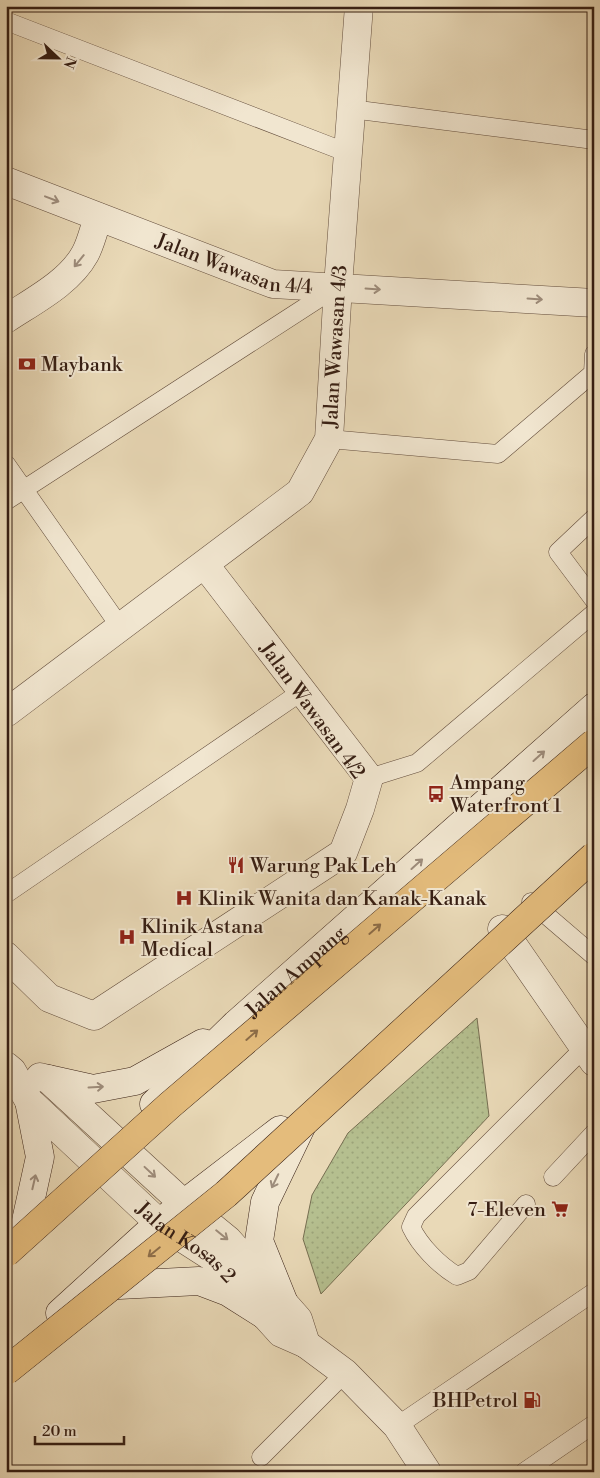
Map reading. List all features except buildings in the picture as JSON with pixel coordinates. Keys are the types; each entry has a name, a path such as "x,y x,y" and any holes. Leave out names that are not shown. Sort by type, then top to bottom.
{"highway":[{"path":"6,1254 170,1105 594,743"},
{"path":"6,1372 226,1194 594,856"}],"street":[{"name":"Jalan Wawasan 4/3","path":"6,713 300,492 329,439 338,286 360,6"},
{"name":"Jalan Wawasan 4/4","path":"6,181 273,284 338,286 594,303"},
{"path":"6,318 50,290 69,274 85,254 98,217"},
{"name":"Jalan Wawasan 4/2","path":"6,956 49,998 94,1016 343,853 360,809 368,778 205,565"},
{"name":"Jalan Ampang","path":"15,1237 236,1024 594,707"},
{"path":"6,1362 159,1223 312,1106 594,841"},
{"path":"502,929 589,1055"},
{"path":"9,1069 93,1089 135,1081 236,1024"},
{"path":"9,1069 29,1101 40,1157 15,1237"},
{"name":"Jalan Kosas 2","path":"48,1079 184,1204 228,1240 275,1310"},
{"name":"Jalan Kosas 2","path":"29,1101 159,1223 212,1257 275,1310 298,1319 306,1344 345,1373 397,1426 427,1472"},
{"path":"275,1310 259,1241 265,1202 312,1106"},
{"path":"89,1286 199,1281 275,1310"}],"lane":[{"path":"6,21 348,154"},
{"path":"351,109 594,140"},
{"path":"6,501 338,286"},
{"path":"329,439 498,454 593,374 594,354"},
{"path":"6,464 121,628"},
{"path":"594,518 558,552 594,600"},
{"path":"368,778 417,763 594,613"},
{"path":"6,894 301,692"},
{"path":"530,902 594,956"},
{"path":"526,1204 469,1271 457,1276 447,1270 416,1238 411,1227 416,1216 589,1055"},
{"path":"553,1177 594,1133"},
{"path":"397,1426 594,1292"},
{"path":"261,1457 345,1373"},
{"path":"524,1472 594,1424"}],"green space":[{"path":"477,1018 489,1116 321,1294 303,1239 312,1195 348,1133"}],"place":[{"name":"Maybank","path":"27,364"},
{"name":"Ampang Waterfront 1","path":"436,794"},
{"name":"Warung Pak Leh","path":"236,865"},
{"name":"Klinik Wanita dan Kanak-Kanak","path":"184,898"},
{"name":"Klinik Astana Medical","path":"127,937"},
{"name":"7-Eleven","path":"560,1209"},
{"name":"BHPetrol","path":"532,1400"}]}
